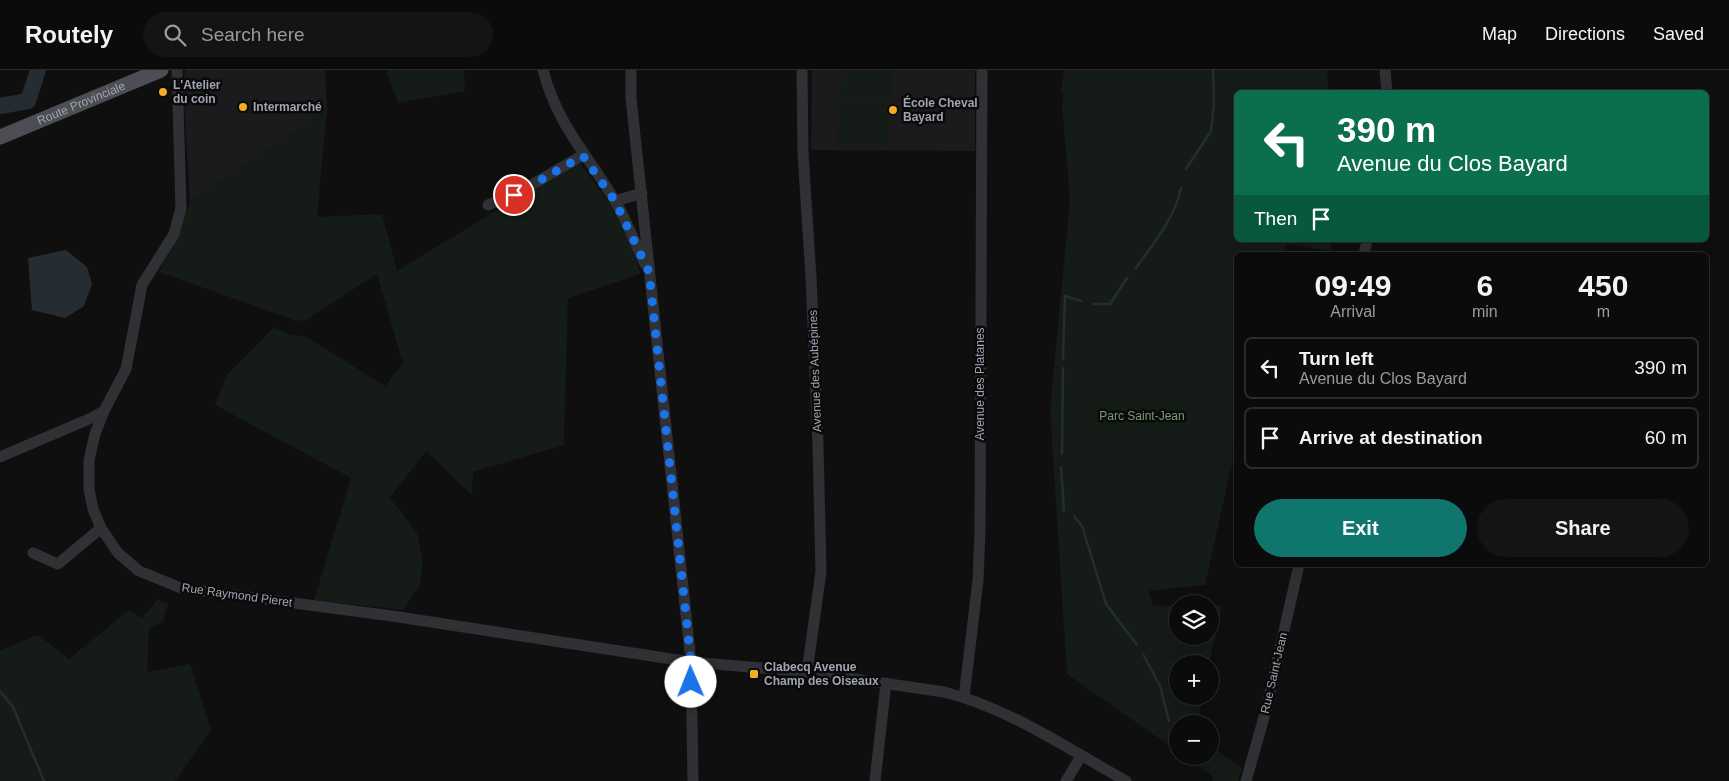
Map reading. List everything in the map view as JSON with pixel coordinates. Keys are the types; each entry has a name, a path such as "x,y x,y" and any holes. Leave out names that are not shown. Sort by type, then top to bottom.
{"main road":[{"name":"Route Provinciale","path":"3,133 161,70"}],"street":[{"name":"Rue Raymond Pieret","path":"177,70 182,208 174,234 142,285 126,369 104,411 95,434 89,460 89,489 93,509 101,528 118,552 139,571 181,588 392,616 691,662 807,672 886,683 964,697 1007,716 1126,781"},
{"path":"543,70 554,106 583,156 615,201 649,272"},
{"path":"631,70 631,98 691,662 693,781"},
{"name":"Avenue des Aubépines","path":"802,70 803,154 811,277 821,572 807,672"},
{"name":"Avenue des Platanes","path":"964,697 978,580 980,532 982,70"},
{"path":"1385,70 1387,90"},
{"path":"488,205 514,195 583,156"},
{"path":"615,201 642,193"},
{"path":"0,457 104,411"},
{"path":"33,553 58,564 101,528"},
{"name":"Rue Saint-Jean","path":"1246,781 1266,710 1299,567"},
{"path":"875,781 886,683"},
{"path":"1066,781 1080,756"}],"shaded area":[{"path":"186,70 325,70 327,110 190,203 183,80"},
{"name":"École Cheval Bayard","path":"812,70 975,70 975,151 811,150"},
{"path":"66,250 87,267 92,284 84,306 65,318 32,310 28,258"}],"green space":[{"path":"386,70 464,70 465,91 398,103"},
{"path":"841,70 892,70 891,100 840,99"},
{"name":"Parc Saint-Jean","path":"1064,70 1327,70 1329,90 1234,90 1234,242 1331,242 1331,251 1286,244 1284,252 1234,252 1234,416 1232,464 1205,585 1149,591 1153,606 1169,605 1169,645 1213,645 1211,655 1169,655 1169,705 1201,705 1199,715 1169,715 1169,745 1067,674 1050,410 1070,200 1062,106 1064,95 1061,92"},
{"path":"839,102 890,104 889,147 838,148"},
{"path":"327,110 317,217 382,214 397,271 502,207 580,163 600,189 624,228 640,274 568,298 564,445 473,472 472,495 426,451 390,498 417,533 423,560 420,585 403,610 314,600 351,478 215,405 227,375 274,327 290,335 307,337 385,386 403,364 377,274 306,320 297,321 159,272 190,203"},
{"path":"158,599 168,604 163,622 149,629 147,672 190,664 211,730 175,781 0,781 0,650 38,635 69,659 129,610 142,618"},
{"name":"Parc Saint-Jean","path":"1219,605 1222,605 1219,619"},
{"path":"1219,752 1242,768 1238,781 1213,781 1211,775 1197,765 1219,765"}],"waterway":[{"path":"0,106 28,101 38,70"},
{"path":"1186,169 1211,131 1214,104 1213,70"},
{"path":"1136,268 1169,220 1181,188"},
{"path":"1094,304 1110,304 1127,278"},
{"path":"1063,359 1065,296 1081,301"},
{"path":"1062,454 1063,368"},
{"path":"1061,467 1064,511"},
{"path":"1074,516 1082,526 1106,604 1137,645"},
{"path":"1143,654 1160,686 1169,721"},
{"path":"0,691 13,707 44,781"}],"place":[{"name":"L'Atelier du coin","path":"163,92"},
{"name":"Intermarché","path":"243,107"},
{"name":"École Cheval Bayard","path":"893,110"},
{"name":"Clabecq Avenue Champ des Oiseaux","path":"754,674"}],"route":[{"path":"514,195 583,156 615,201 649,272 691,662 691,682"}]}
